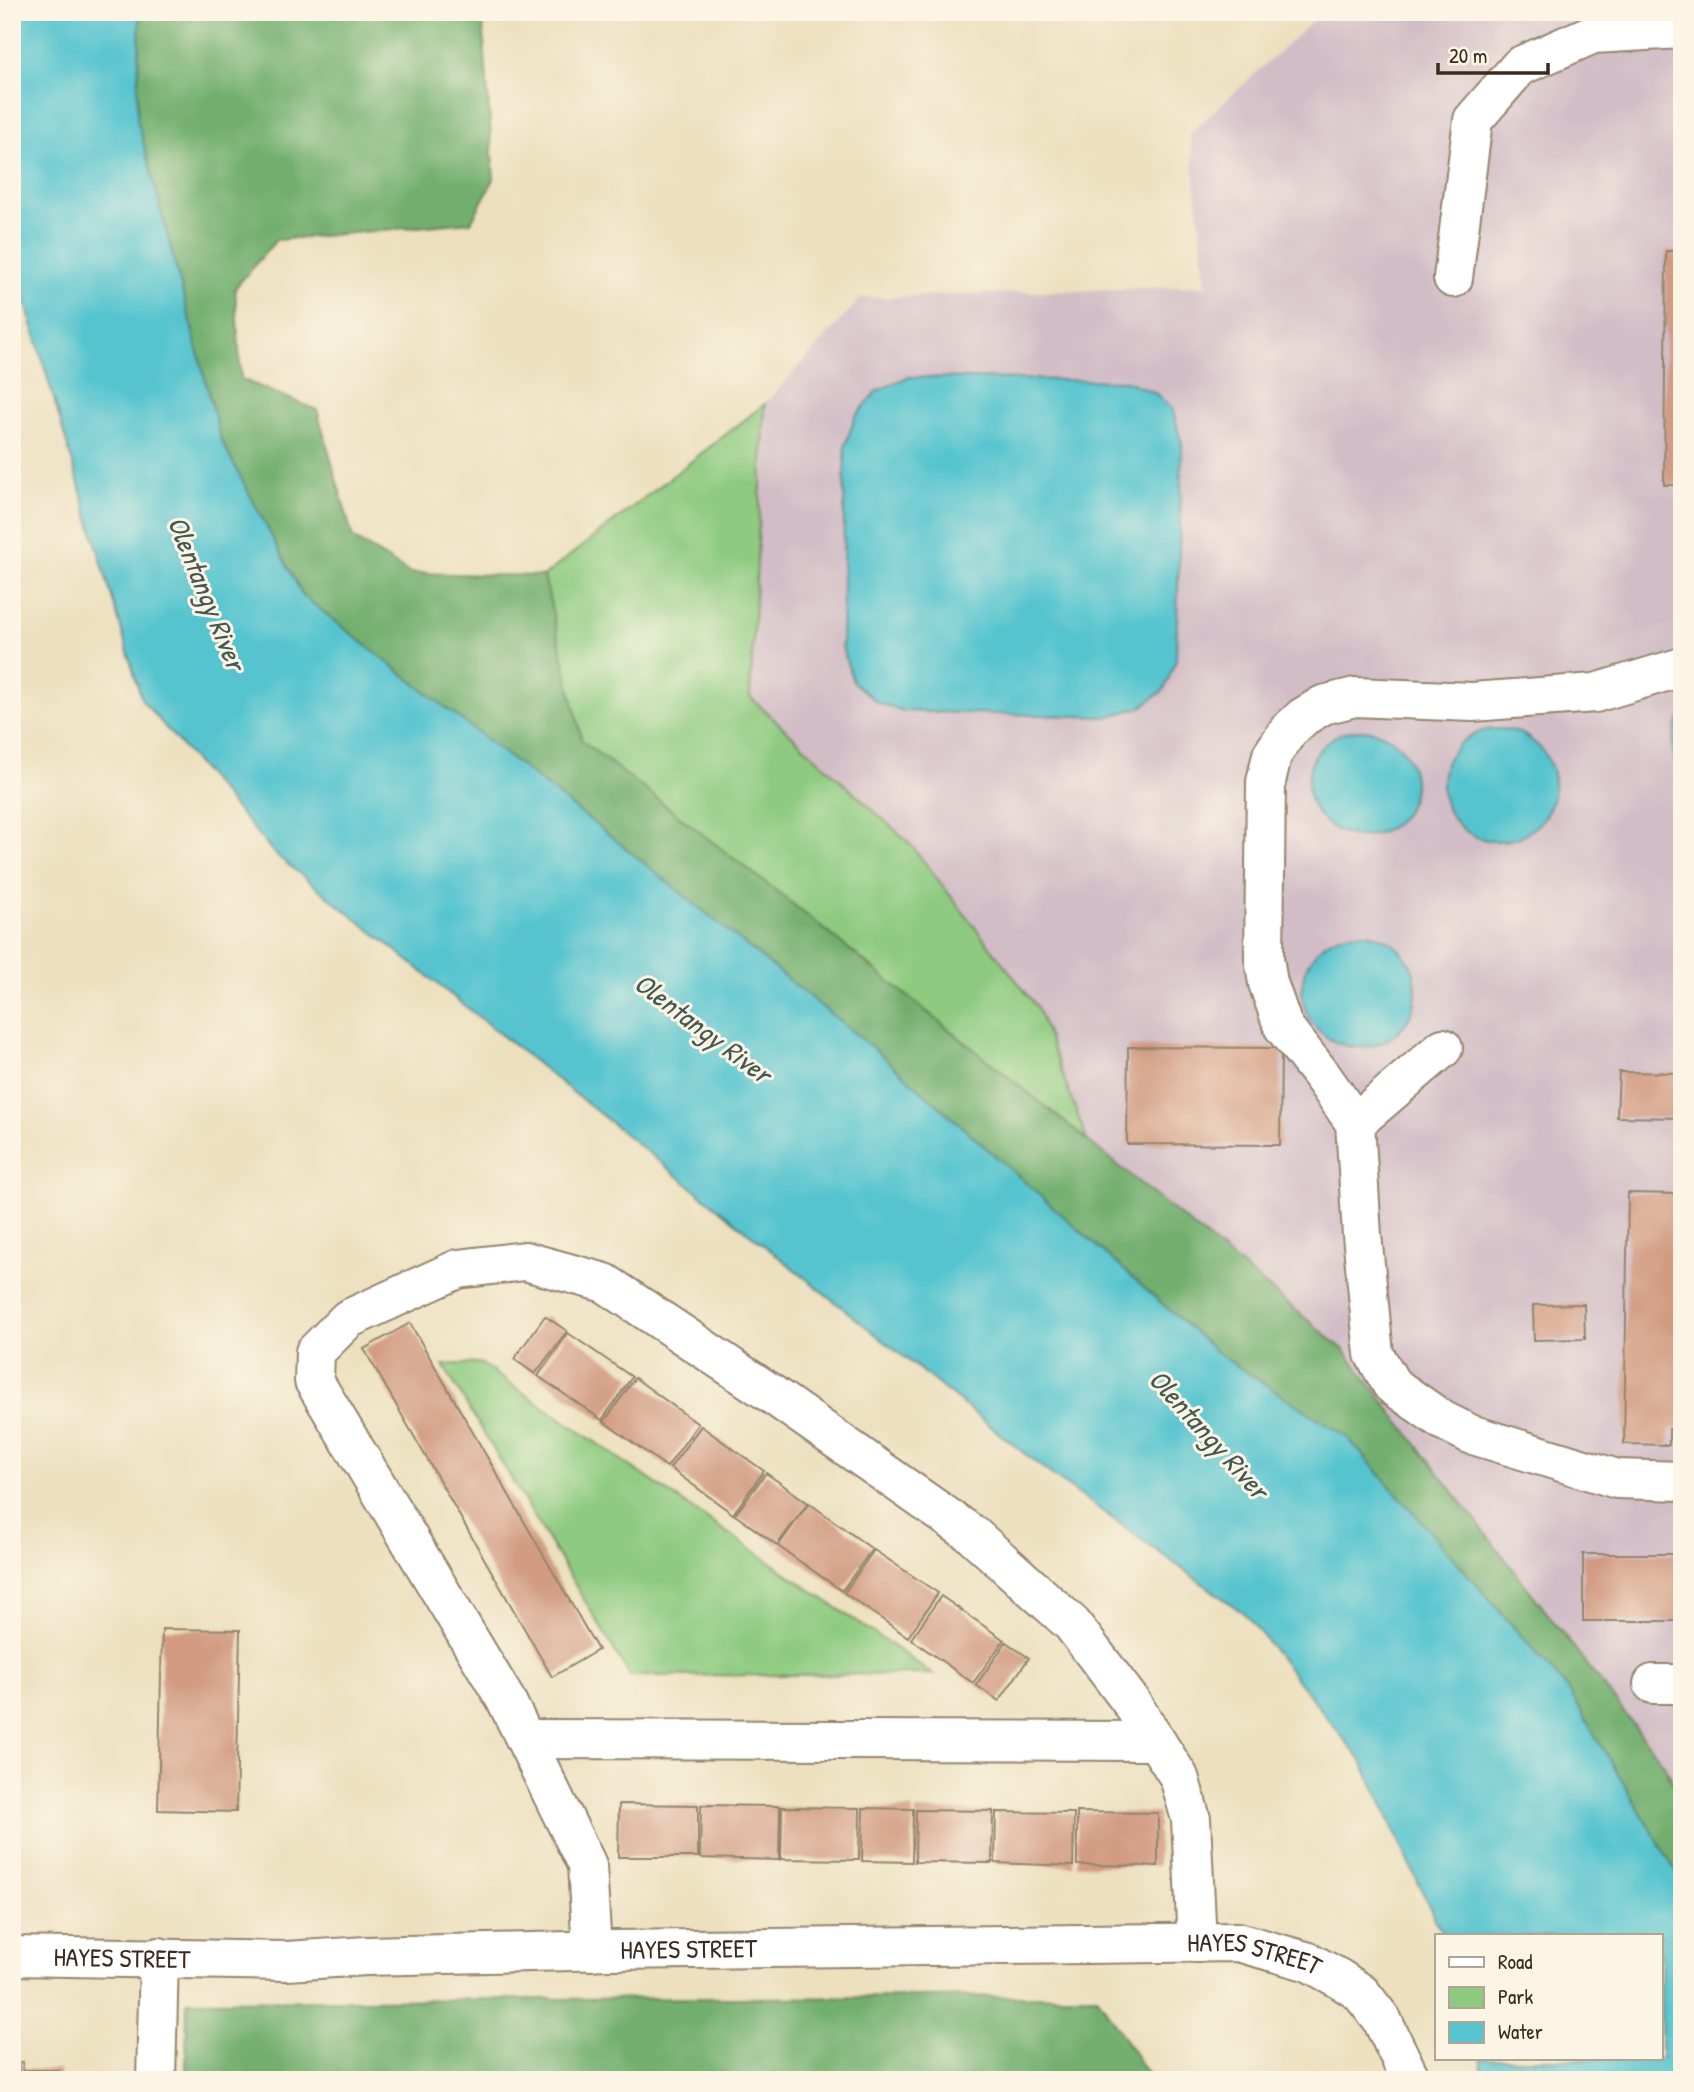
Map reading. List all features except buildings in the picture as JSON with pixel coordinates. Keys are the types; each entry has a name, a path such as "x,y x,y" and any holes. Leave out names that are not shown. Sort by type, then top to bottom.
{"street":[{"path":"1453,278 1473,120 1520,66 1593,34 1682,29"},
{"path":"1682,667 1595,693 1472,702 1355,697 1323,705 1303,717 1288,731 1272,755 1266,782 1264,958 1268,983 1283,1026 1355,1123 1362,1235 1374,1354 1392,1385 1442,1420 1470,1434 1617,1479 1682,1481"},
{"path":"1355,1123 1443,1048"},
{"path":"592,1951 587,1865 508,1702 314,1381 315,1352 348,1319 458,1269 525,1261 605,1283 770,1393 973,1535 1072,1624 1131,1702 1179,1777 1191,1819 1197,1943"},
{"path":"526,1739 1156,1741"},
{"name":"HAYES STREET","path":"12,1956 286,1961 367,1956 592,1951 1238,1942 1309,1962 1361,1993 1382,2020 1411,2080"},
{"path":"156,2080 159,1957"}],"shaded area":[{"path":"1323,12 1682,12 1682,1800 1663,1763 1343,1349 1087,1140 1037,1007 750,697 765,404 861,298 1206,286 1190,133"}],"green space":[{"path":"140,12 482,12 494,179 471,222 276,240 235,288 241,379 317,410 353,538 410,573 544,576 582,741 785,898 1343,1349 1663,1763 1682,1800 1682,1882 1567,1688 1348,1438 1220,1355 879,1053 619,843 303,596 221,440 137,119"},
{"path":"765,404 750,697 910,844 1037,1007 1087,1140 785,898 582,741 544,576"},
{"path":"480,1363 933,1674 630,1676 443,1365"},
{"path":"1097,1996 1151,2080 186,2080 187,2001"}],"water":[{"name":"Olentangy River","path":"12,12 140,12 137,119 221,440 303,596 619,843 879,1053 1220,1355 1348,1438 1567,1688 1682,1882 1682,2080 1485,2080 1480,2060 1662,2060 1662,1934 1442,1934 1363,1763 1246,1615 1044,1469 275,854 142,700 29,314 12,237"},
{"path":"908,377 1126,381 1155,393 1172,408 1182,444 1176,660 1164,690 1141,707 1106,717 903,711 877,702 853,682 842,647 845,446 855,417 877,391"},
{"path":"1682,715 1682,776 1675,762 1673,746"},
{"path":"1498,729 1520,733 1538,745 1550,763 1554,785 1550,807 1538,825 1520,837 1498,841 1476,837 1458,825 1446,807 1442,785 1446,763 1458,745 1476,733"},
{"path":"1361,730 1381,734 1398,746 1410,763 1414,783 1410,803 1398,820 1381,832 1361,836 1341,832 1324,820 1312,803 1308,783 1312,763 1324,746 1341,734"},
{"path":"1359,933 1381,937 1391,942 1407,958 1412,968 1416,990 1412,1012 1407,1022 1391,1038 1381,1043 1359,1047 1337,1043 1327,1038 1311,1022 1306,1012 1302,990 1306,968 1311,958 1327,942 1337,937"}]}
